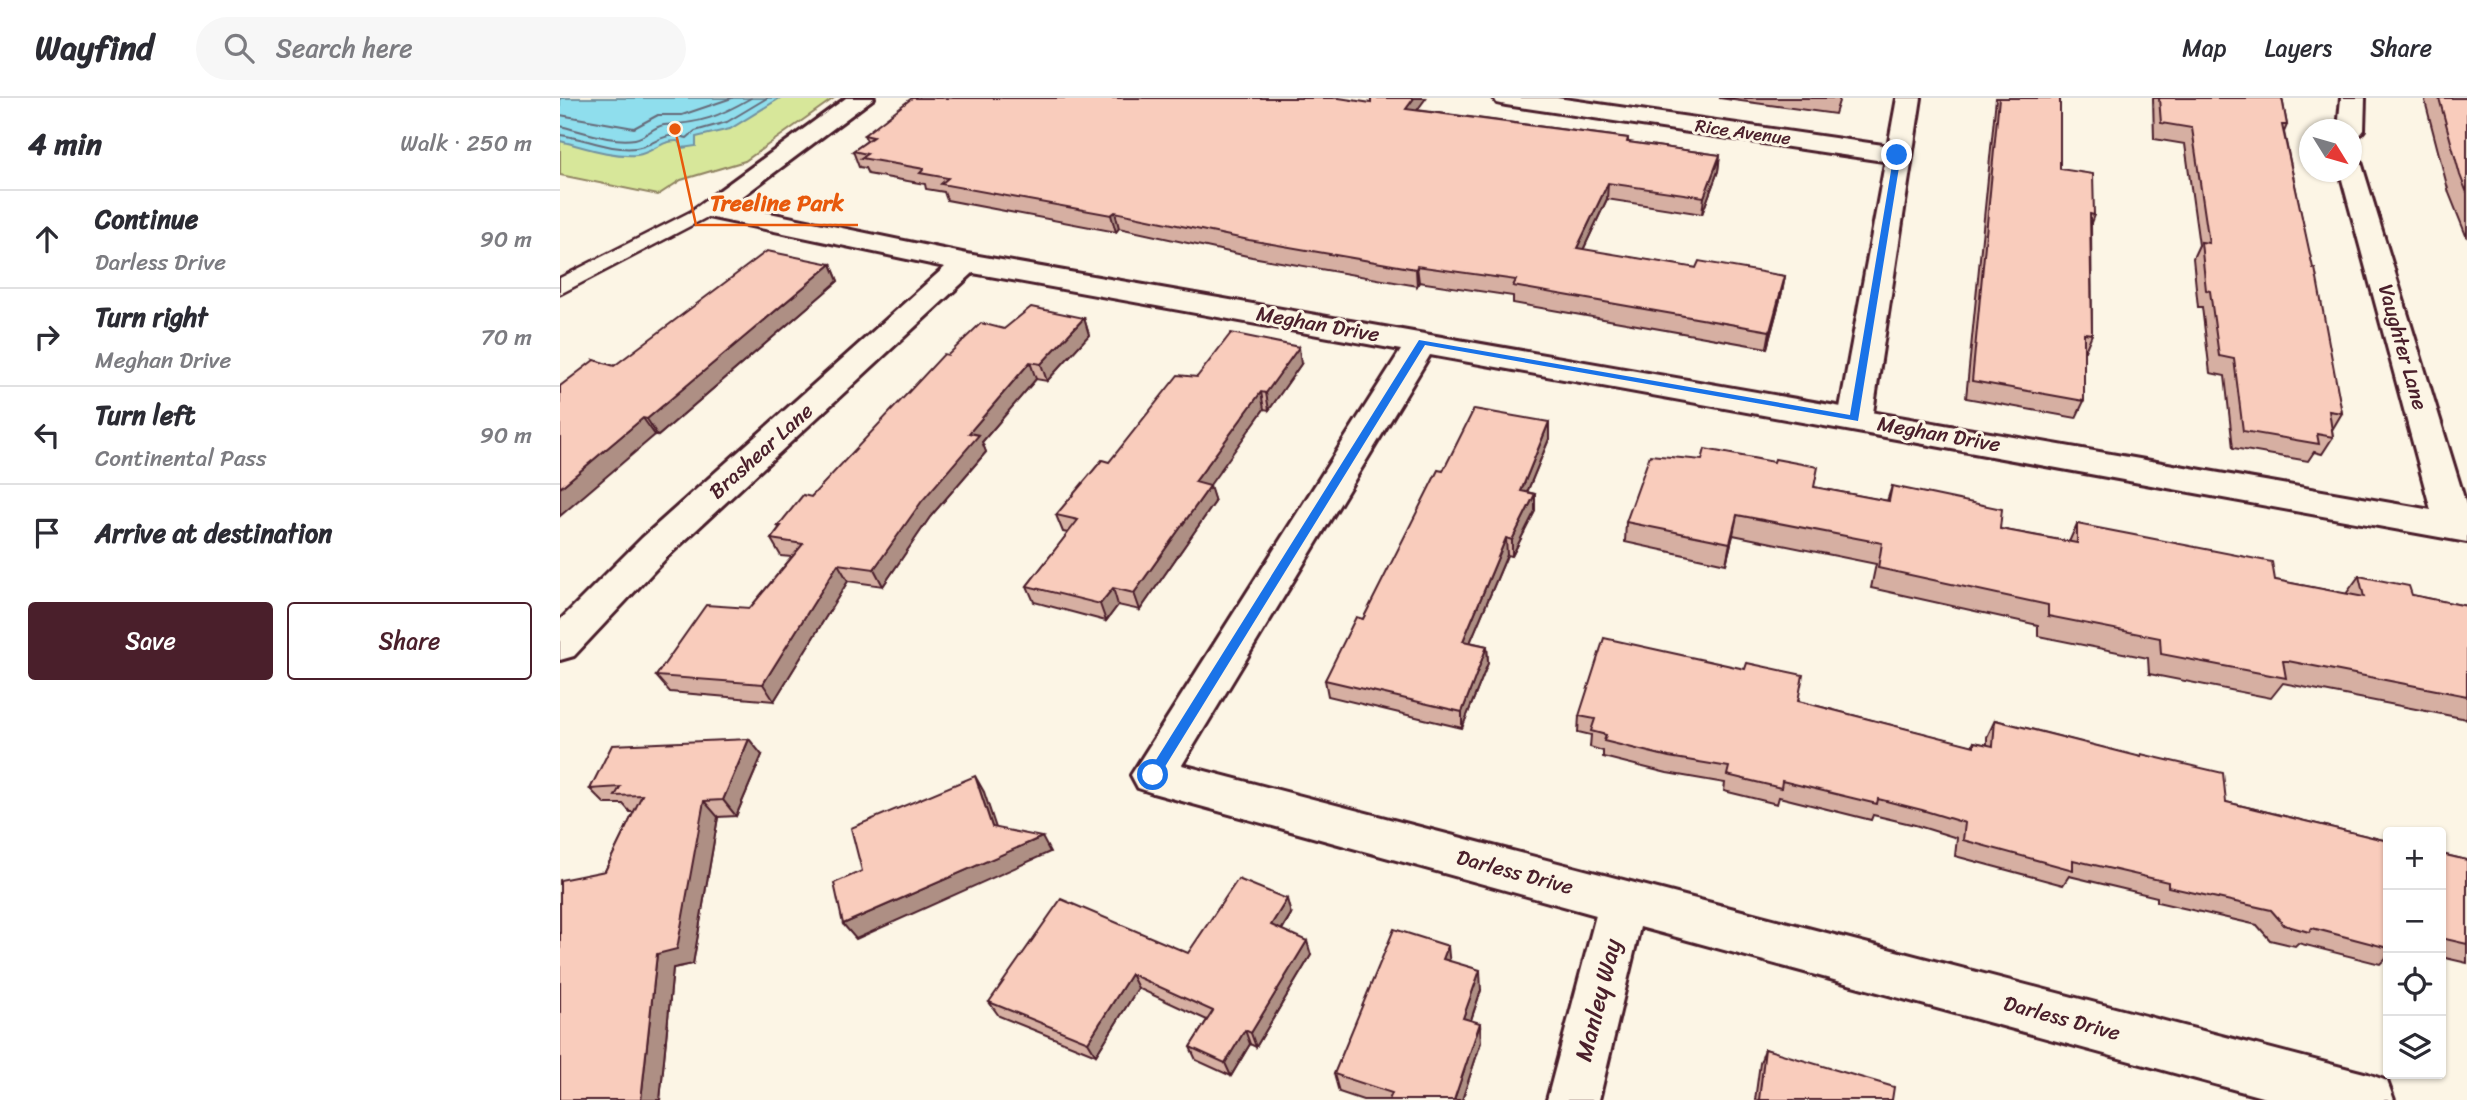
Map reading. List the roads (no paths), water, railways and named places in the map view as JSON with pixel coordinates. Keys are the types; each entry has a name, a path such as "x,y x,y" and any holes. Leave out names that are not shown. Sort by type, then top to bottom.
{"street":[{"path":"708,209 862,98"},
{"name":"Rice Avenue","path":"1506,98 1897,155"},
{"path":"1854,419 1897,155 1909,98"},
{"path":"2352,119 2353,98"},
{"name":"Vaughter Lane","path":"2355,182 2460,527"},
{"name":"Meghan Drive","path":"708,209 967,263 2460,527"},
{"name":"Brashear Lane","path":"560,645 655,547 967,263"},
{"name":"Darless Drive","path":"1422,342 1153,775 2368,1100"},
{"name":"Manley Way","path":"1573,1100 1623,901"}],"lane":[{"path":"560,287 708,209"}],"water":[{"path":"560,98 780,98 730,129 696,137 696,146 682,148 678,141 672,141 643,154 627,155 560,141"}],"place":[{"name":"Treeline Park","path":"675,129"}]}
